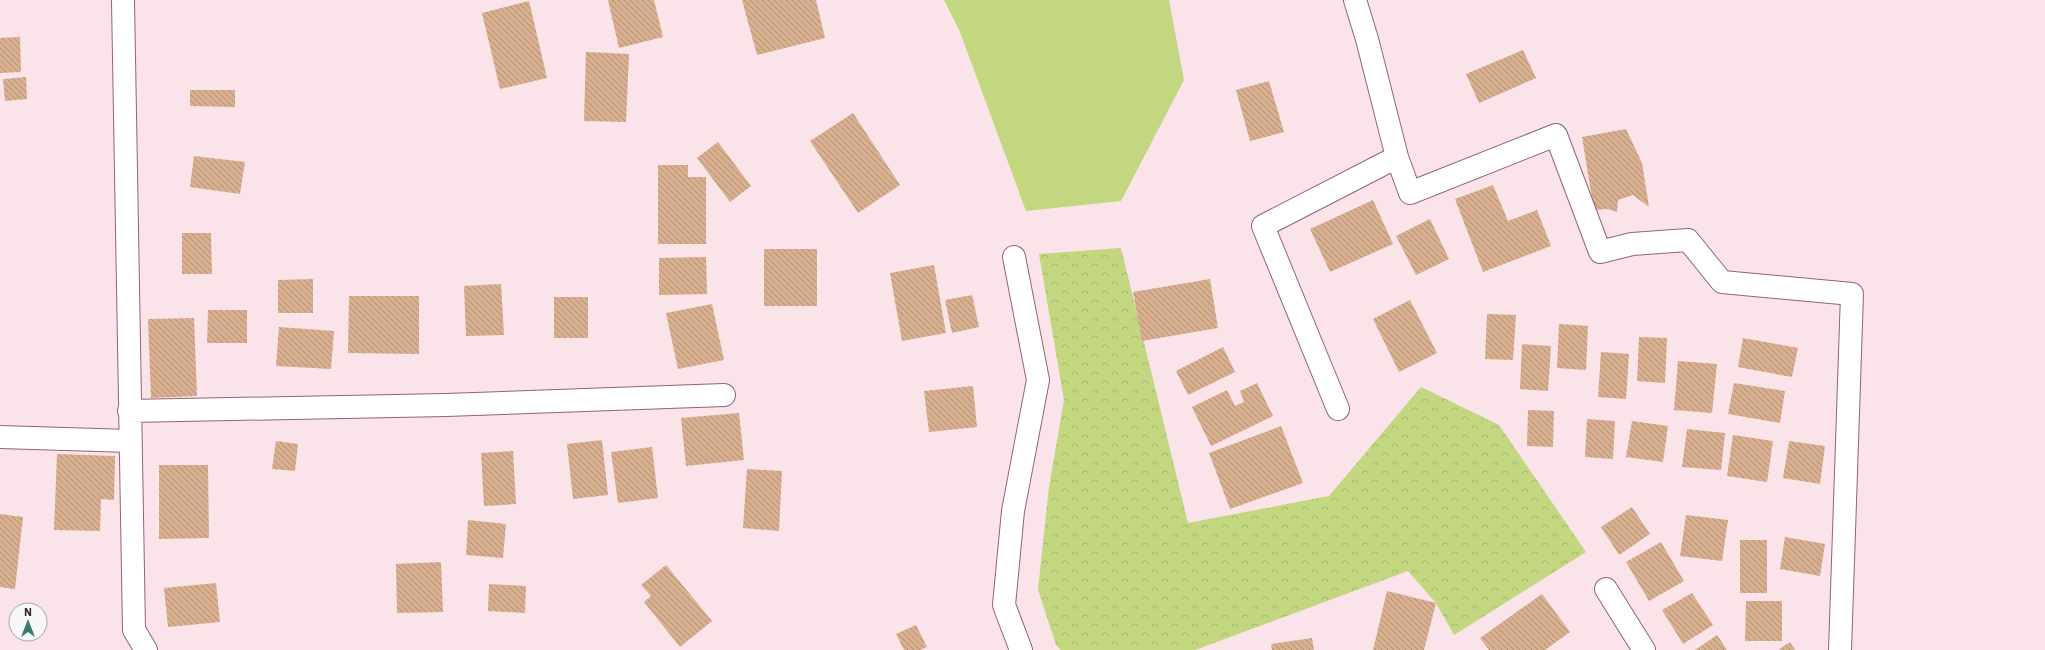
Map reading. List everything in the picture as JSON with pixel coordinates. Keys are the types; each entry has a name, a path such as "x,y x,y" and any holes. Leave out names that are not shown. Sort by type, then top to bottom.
{"street":[{"path":"123,0 134,630 146,650"},
{"path":"1355,0 1367,39 1397,157 1410,193 1556,135 1600,252 1632,244 1688,240 1722,282 1852,294 1840,650"},
{"path":"1338,409 1262,226 1397,157"},
{"path":"1014,257 1038,380 1013,511 1004,605 1021,650"},
{"path":"129,411 454,405 724,395"},
{"path":"0,437 130,442"},
{"path":"1606,589 1644,650"}],"green space":[{"path":"944,0 1169,0 1184,80 1121,201 1026,211 960,32"},
{"path":"1121,248 1188,523 1329,496 1421,387 1499,425 1586,552 1454,635 1436,603 1408,571 1195,650 1061,650 1056,645 1038,590 1049,487 1064,400 1039,254"}],"building":[{"path":"608,0 654,0 663,37 619,48"},
{"path":"742,0 816,0 825,38 757,55"},
{"path":"529,1 547,78 500,89 482,13"},
{"path":"20,37 21,72 0,73 0,38"},
{"path":"1523,50 1536,78 1479,103 1466,74"},
{"path":"586,52 629,54 626,122 584,121"},
{"path":"26,77 27,99 5,101 3,79"},
{"path":"1269,81 1284,132 1250,141 1236,90"},
{"path":"190,90 235,90 235,107 190,106"},
{"path":"853,113 900,185 858,213 810,141"},
{"path":"1626,129 1642,163 1649,207 1633,195 1618,200 1617,212 1608,209 1594,210 1582,137"},
{"path":"718,142 751,186 730,202 697,158"},
{"path":"194,156 245,162 240,194 190,187"},
{"path":"658,165 688,165 688,177 706,177 706,244 658,244"},
{"path":"1493,185 1508,221 1537,210 1551,246 1483,272 1455,199"},
{"path":"1373,200 1393,244 1330,272 1310,229"},
{"path":"1430,219 1449,259 1416,275 1396,236"},
{"path":"182,233 211,233 212,274 182,274"},
{"path":"764,249 817,249 817,306 764,306"},
{"path":"706,257 707,294 659,295 659,258"},
{"path":"934,265 946,333 902,341 890,273"},
{"path":"313,279 313,313 278,313 278,280"},
{"path":"1210,279 1218,328 1142,341 1133,292"},
{"path":"501,284 504,335 466,336 464,286"},
{"path":"972,295 979,327 952,333 945,300"},
{"path":"349,296 419,296 419,354 348,353"},
{"path":"554,297 588,297 588,338 554,338"},
{"path":"1410,300 1437,353 1399,372 1373,319"},
{"path":"712,304 724,360 678,369 666,313"},
{"path":"208,310 247,310 247,343 207,343"},
{"path":"1487,314 1516,315 1513,360 1485,359"},
{"path":"194,318 197,396 151,398 148,319"},
{"path":"1559,324 1588,326 1586,370 1557,368"},
{"path":"279,327 334,331 331,369 276,366"},
{"path":"1639,337 1667,338 1665,383 1637,381"},
{"path":"1743,338 1798,348 1792,377 1738,367"},
{"path":"1522,344 1551,346 1548,391 1520,389"},
{"path":"1223,347 1235,372 1188,395 1176,371"},
{"path":"1601,352 1629,354 1626,399 1598,397"},
{"path":"1678,361 1717,364 1712,413 1674,410"},
{"path":"1257,383 1273,416 1211,446 1192,407 1227,390 1235,406 1244,402 1240,391"},
{"path":"1734,383 1785,391 1780,423 1728,414"},
{"path":"973,386 977,427 929,432 924,391"},
{"path":"1528,410 1554,411 1553,447 1527,446"},
{"path":"739,413 744,460 686,466 681,418"},
{"path":"1587,419 1615,421 1613,459 1585,457"},
{"path":"1632,421 1668,426 1663,462 1626,457"},
{"path":"1281,426 1303,483 1230,509 1209,453"},
{"path":"1687,429 1725,433 1721,470 1682,467"},
{"path":"1733,435 1773,441 1767,482 1727,476"},
{"path":"602,440 608,495 573,499 567,444"},
{"path":"276,441 298,444 295,471 272,469"},
{"path":"1789,441 1825,446 1820,484 1783,478"},
{"path":"652,447 658,498 618,503 611,452"},
{"path":"513,451 516,504 484,506 481,453"},
{"path":"57,454 115,456 114,500 101,499 100,531 54,530"},
{"path":"159,465 208,465 209,538 159,539"},
{"path":"747,469 782,471 779,531 743,528"},
{"path":"1632,507 1650,534 1619,555 1601,527"},
{"path":"0,514 23,517 15,589 0,587"},
{"path":"1686,515 1728,520 1722,561 1680,556"},
{"path":"468,520 506,524 503,558 466,555"},
{"path":"1785,537 1825,544 1820,576 1780,569"},
{"path":"1740,540 1767,540 1767,593 1740,593"},
{"path":"1661,542 1684,581 1649,601 1626,562"},
{"path":"441,562 443,612 397,613 396,564"},
{"path":"666,565 712,621 680,647 644,602 651,596 641,585"},
{"path":"216,583 220,622 168,627 164,588"},
{"path":"489,584 526,586 525,613 488,611"},
{"path":"1387,591 1436,603 1424,650 1373,650"},
{"path":"1692,593 1713,625 1683,644 1662,610"},
{"path":"1542,594 1570,632 1545,650 1489,650 1480,638"},
{"path":"1746,601 1782,601 1782,641 1745,641"},
{"path":"916,625 927,647 920,650 904,650 896,634"},
{"path":"1717,635 1727,650 1695,650"},
{"path":"1312,638 1314,650 1272,650 1271,644"},
{"path":"1790,642 1795,650 1778,650"}]}
